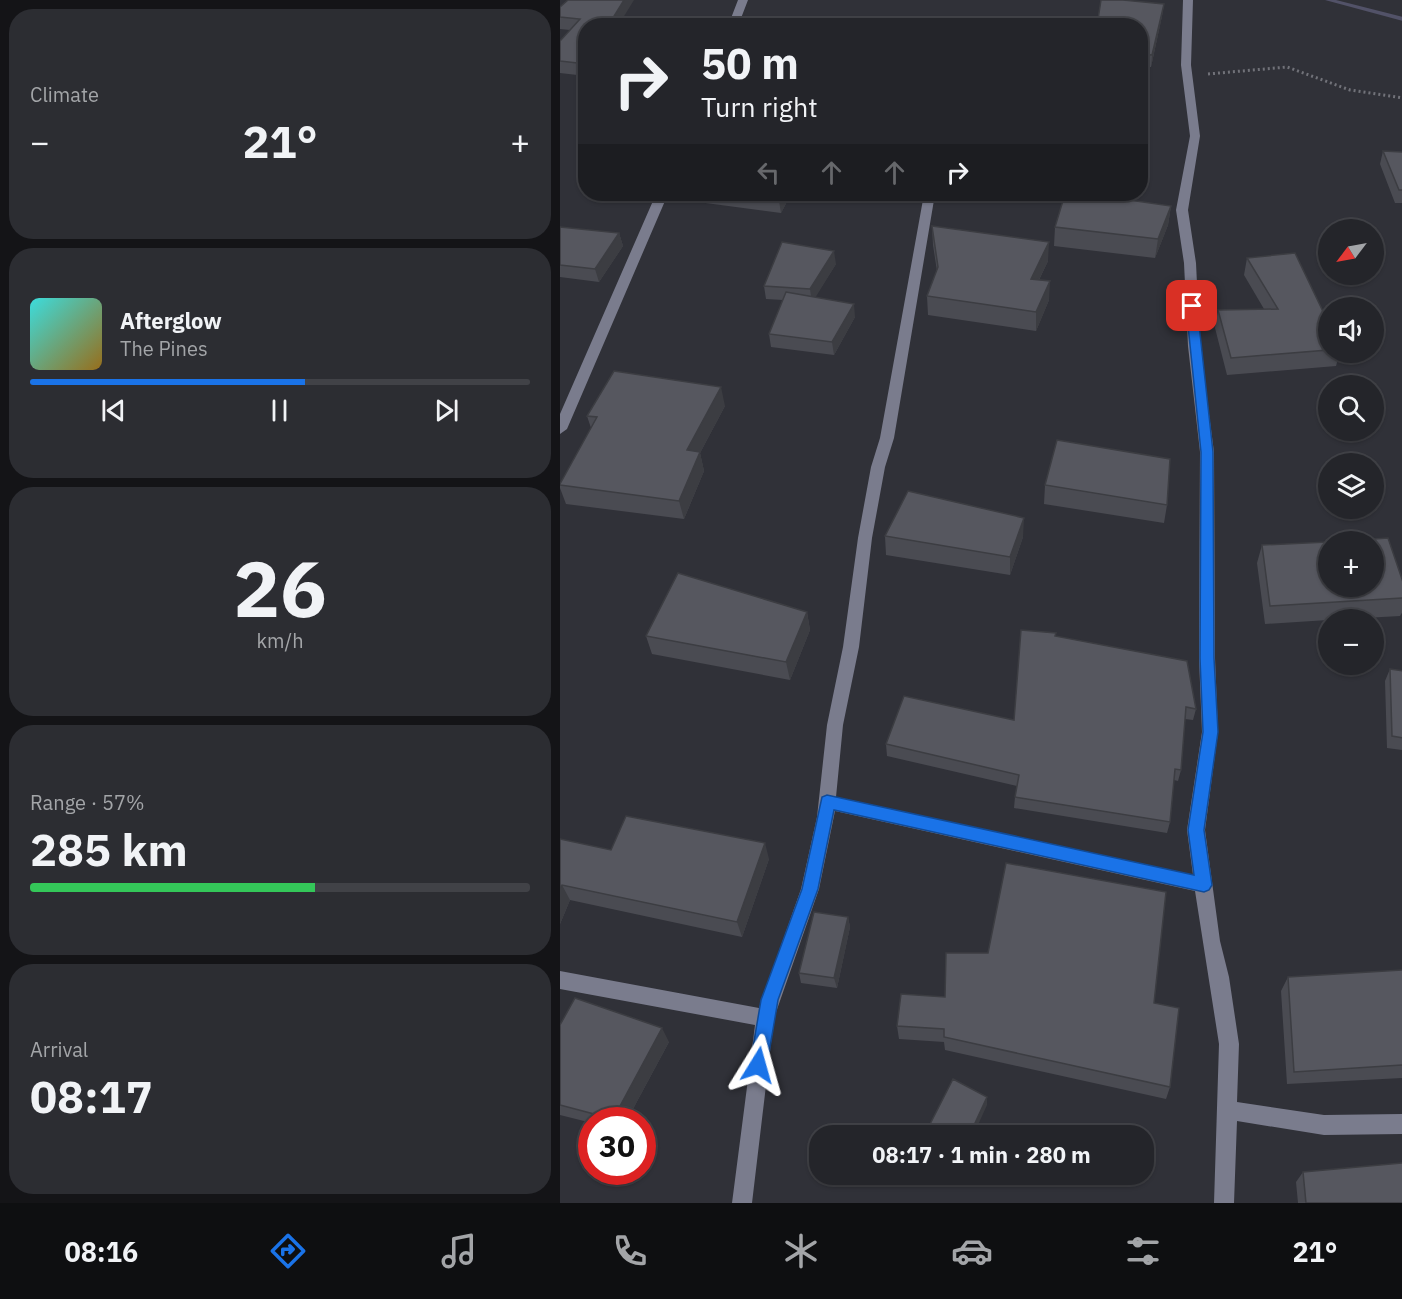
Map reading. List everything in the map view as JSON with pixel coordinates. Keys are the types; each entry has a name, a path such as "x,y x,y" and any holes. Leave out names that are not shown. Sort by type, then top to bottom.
{"street":[{"path":"736,18 743,0"},
{"path":"1188,0 1187,76 1195,136 1182,210 1190,263 1193,338 1207,452 1207,658 1211,732 1196,830 1229,1044 1224,1203"},
{"path":"560,429 659,201"},
{"path":"742,1203 765,1018 810,889 827,802 836,725 851,648 865,538 878,467 887,438 928,201"},
{"path":"827,802 1204,885"},
{"path":"560,980 765,1018"},
{"path":"1227,1110 1324,1125 1403,1124"}],"path":[{"path":"1187,76 1287,67 1350,90 1403,98"}],"building":[{"path":"568,0 624,0 613,18 560,17 560,7"},
{"path":"1101,0 1164,4 1152,55 1148,55 1148,18 1098,18"},
{"path":"578,21 578,63 560,61 560,41"},
{"path":"1383,151 1403,152 1403,190 1399,190"},
{"path":"1063,201 1136,201 1171,206 1158,239 1055,227"},
{"path":"932,226 1049,242 1031,279 1050,281 1036,312 927,296 938,267"},
{"path":"560,227 619,233 595,269 560,265"},
{"path":"782,242 834,251 810,289 764,286"},
{"path":"1295,253 1318,301 1318,351 1231,358 1218,310 1278,309 1247,258"},
{"path":"786,292 854,304 832,342 769,334"},
{"path":"614,371 721,387 687,450 700,452 679,501 560,485 597,417 587,416"},
{"path":"1057,440 1170,459 1167,505 1045,485"},
{"path":"908,491 1024,518 1010,557 885,536"},
{"path":"1384,538 1388,538 1403,582 1403,598 1270,606 1262,545 1318,542 1318,597 1384,597"},
{"path":"678,573 807,612 786,662 646,636"},
{"path":"1021,630 1056,633 1055,636 1187,661 1196,709 1186,707 1181,770 1175,769 1170,822 1015,797 1019,775 886,744 904,696 1014,720"},
{"path":"1390,669 1403,671 1403,738 1392,736"},
{"path":"626,816 765,843 737,922 562,885 560,888 560,839 611,850"},
{"path":"1006,863 1166,892 1154,1003 1179,1008 1170,1087 944,1037 944,1029 897,1026 901,994 945,997 946,953 988,953"},
{"path":"814,912 848,917 834,978 799,973"},
{"path":"1403,970 1403,1065 1294,1072 1288,977"},
{"path":"575,998 662,1028 619,1107 578,1107 578,1110 560,1105 560,1025"},
{"path":"953,1079 987,1097 974,1125 930,1125"},
{"path":"1403,1163 1403,1203 1306,1203 1303,1172"}],"waterway":[{"path":"1328,0 1403,19"}],"route":[{"path":"758,1065 769,1000 810,889 826,817 827,802 1204,885 1196,830 1211,732 1207,658 1207,452 1194,346 1192,306"}]}
